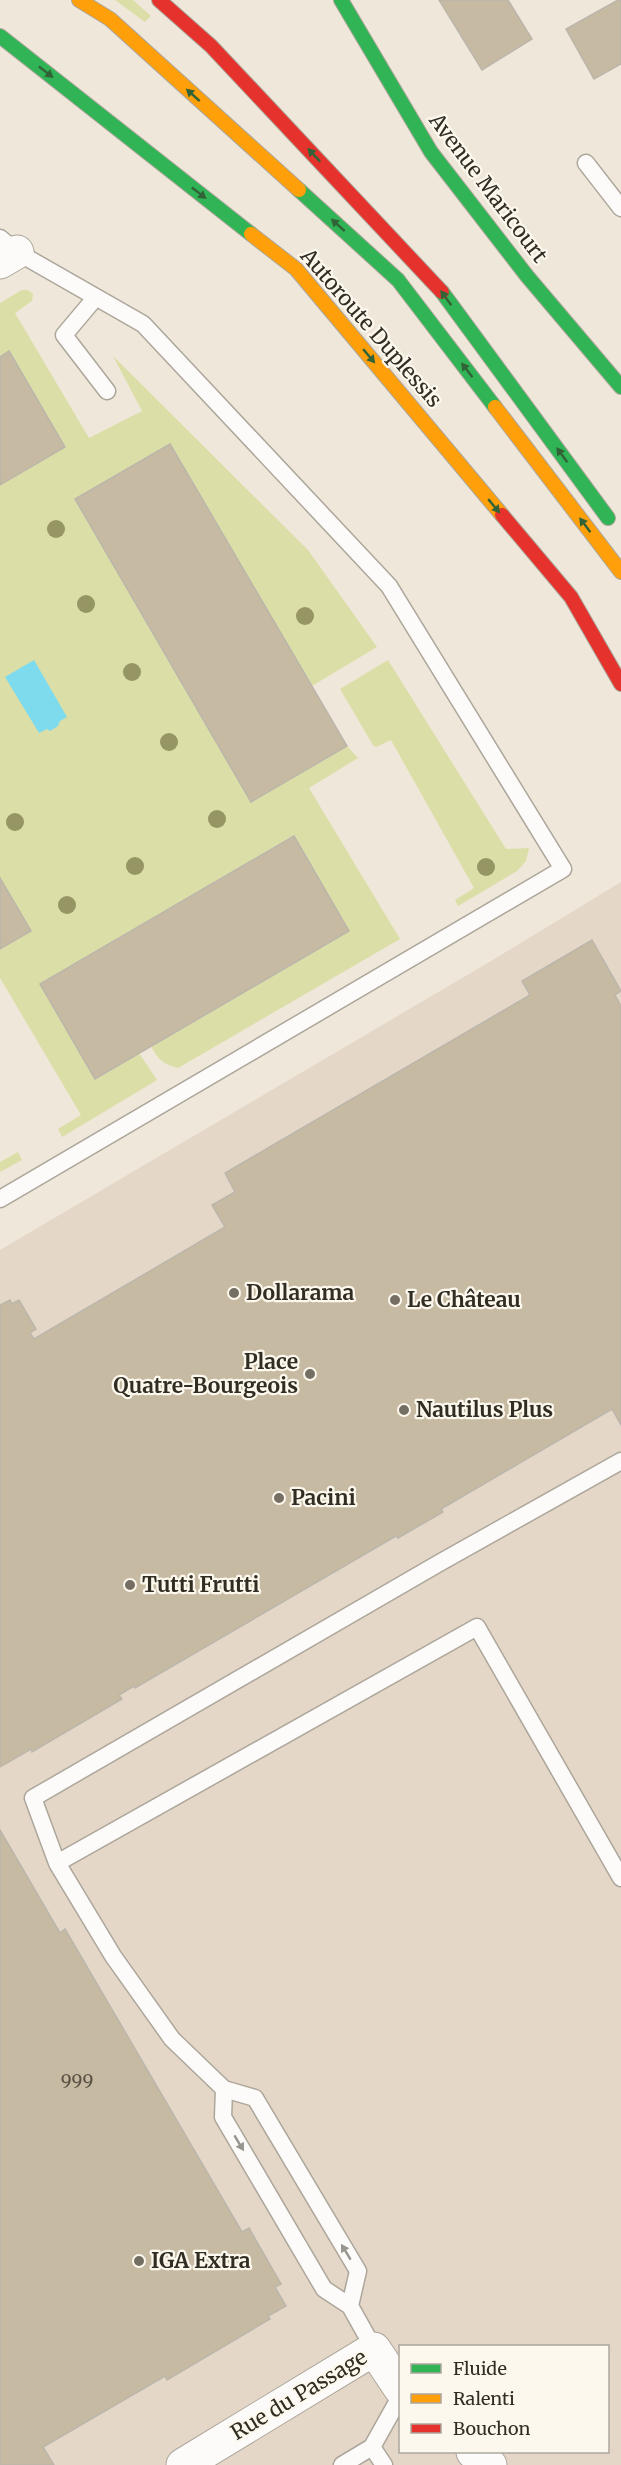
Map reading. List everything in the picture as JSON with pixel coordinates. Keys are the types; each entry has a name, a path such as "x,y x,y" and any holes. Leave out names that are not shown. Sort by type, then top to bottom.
{"main road":[{"name":"Autoroute Duplessis","path":"79,0 110,19 398,280 621,572"},
{"path":"159,0 211,46 437,285 614,526"},
{"name":"Avenue Maricourt","path":"341,0 431,152 527,276 621,387"},
{"name":"Autoroute Duplessis","path":"0,36 296,269 571,597 621,684"}],"street":[{"name":"Rue du Passage","path":"183,2465 374,2349 399,2386"},
{"path":"475,2453 490,2465"}],"lane":[{"path":"586,163 621,208"},
{"path":"0,1199 563,869 389,586 143,324 6,250"},
{"path":"96,297 64,335 107,391"},
{"path":"350,2307 358,2271 255,2098 224,2089 172,2039 113,1956 57,1863 33,1798 441,1562 621,1461"},
{"path":"57,1863 477,1627 621,1878"},
{"path":"224,2089 224,2117 324,2289 350,2307 374,2349"},
{"path":"342,2465 372,2447 399,2399"},
{"path":"372,2447 384,2465"}],"shaded area":[{"path":"621,882 621,2465 0,2465 0,1250"}],"green space":[{"path":"115,0 133,0 151,16 145,22"},
{"path":"22,290 28,290 33,294 32,301 15,313 89,438 142,411 113,356 308,550 377,647 312,686 170,444 75,499 252,801 347,746 358,758 309,788 400,939 178,1068 158,1058 151,1046 349,931 293,836 40,984 95,1078 139,1053 157,1080 62,1137 58,1129 81,1115 0,978 0,949 31,931 0,878 0,485 65,447 10,352 0,357 0,303"},
{"path":"388,660 506,849 529,848 526,861 517,871 458,906 455,900 474,888 391,740 376,747 373,745 340,689"},
{"path":"18,1152 22,1160 0,1172 0,1162"}],"water":[{"path":"34,660 67,717 50,731 47,729 39,733 5,677"}],"building":[{"path":"439,0 508,0 532,39 482,70"},
{"path":"621,0 621,64 594,79 566,29"},
{"path":"9,351 65,447 0,485 0,357"},
{"path":"170,444 347,746 251,802 75,499"},
{"path":"294,836 349,931 95,1079 40,984"},
{"path":"0,878 31,931 0,949"},
{"name":"Place Quatre-Bourgeois","path":"592,940 621,991 615,995 621,1006 621,1425 612,1409 441,1509 443,1512 398,1538 396,1536 135,1688 134,1686 119,1695 122,1699 32,1752 31,1749 0,1767 0,1305 10,1300 12,1304 19,1300 36,1329 30,1333 34,1339 225,1227 212,1205 235,1192 225,1173 530,995 522,981"},
{"path":"0,1830 60,1933 65,1929 242,2232 249,2228 281,2284 275,2287 286,2306 268,2316 270,2319 167,2380 165,2376 43,2447 54,2465 0,2465"}],"traffic: fast":[{"path":"341,0 431,152 527,276 621,387"},
{"path":"0,36 251,234"},
{"path":"299,190 398,280 495,407"},
{"path":"442,292 608,518"}],"traffic: slow":[{"path":"79,0 110,19 299,190"},
{"path":"251,234 296,269 502,515"},
{"path":"495,407 621,572"}],"traffic: jam":[{"path":"159,0 211,46 442,292"},
{"path":"502,515 571,597 621,684"}],"place":[{"name":"Dollarama","path":"234,1293"},
{"name":"Le Château","path":"395,1300"},
{"name":"Place Quatre-Bourgeois","path":"310,1374"},
{"name":"Nautilus Plus","path":"404,1410"},
{"name":"Pacini","path":"279,1498"},
{"name":"Tutti Frutti","path":"130,1585"},
{"name":"IGA Extra","path":"139,2261"}]}
